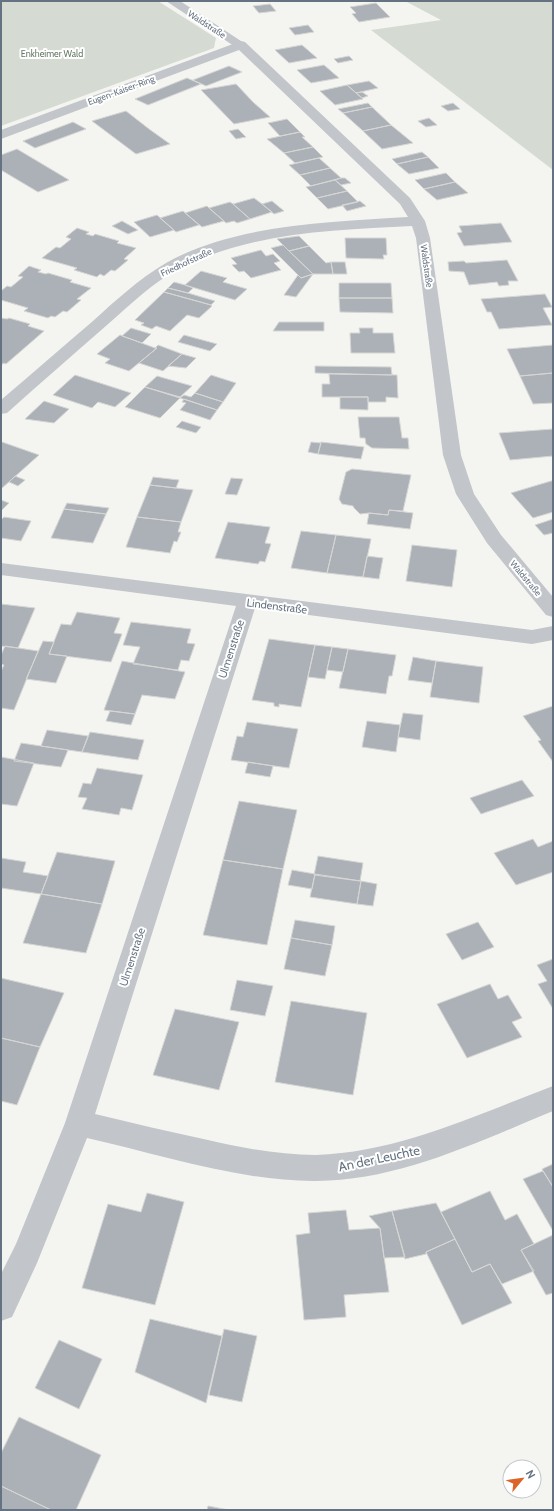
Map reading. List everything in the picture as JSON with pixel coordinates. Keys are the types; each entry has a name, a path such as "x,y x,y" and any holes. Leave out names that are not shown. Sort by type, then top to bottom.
{"street":[{"name":"Waldstraße","path":"172,1 241,45 405,201 418,221 423,238 452,455 465,494 494,539 553,610"},
{"name":"Eugen-Kaiser-Ring","path":"1,135 241,45"},
{"name":"Friedhofstraße","path":"5,401 148,282 170,268 197,255 237,242 287,232 418,221"},
{"name":"Lindenstraße","path":"1,569 247,602 532,637 553,633"},
{"name":"Ulmenstraße","path":"1,1306 27,1253 79,1123 247,602"},
{"name":"An der Leuchte","path":"79,1123 248,1162 290,1167 331,1168 372,1161 434,1145 553,1098"}],"green space":[{"name":"Enkheimer Wald","path":"1,1 158,1 216,38 214,48 1,126"},
{"path":"405,1 553,1 553,170 371,30 441,20"}],"building":[{"path":"376,3 390,17 359,22 352,14 356,13 350,7"},
{"path":"270,4 276,11 259,13 253,6"},
{"path":"308,25 314,32 295,35 289,28"},
{"path":"302,45 317,58 289,63 275,50"},
{"path":"349,56 353,60 338,63 334,59"},
{"path":"324,65 339,78 311,83 297,70"},
{"path":"229,66 242,72 206,86 193,80"},
{"path":"187,78 201,84 148,105 135,99"},
{"path":"369,81 378,88 356,93 347,85"},
{"path":"236,84 270,117 234,124 201,90"},
{"path":"347,85 363,99 335,105 320,91"},
{"path":"362,92 368,96 362,98 356,93"},
{"path":"368,103 372,107 343,113 338,109"},
{"path":"453,103 460,109 448,111 441,106"},
{"path":"372,107 391,125 363,131 343,113"},
{"path":"126,111 170,144 136,154 92,121"},
{"path":"429,118 437,125 426,127 418,121"},
{"path":"287,119 300,132 280,136 268,123"},
{"path":"73,122 86,129 35,148 23,141"},
{"path":"391,125 413,143 382,149 363,131"},
{"path":"238,129 246,137 236,139 229,131"},
{"path":"300,132 305,137 302,137 313,147 284,153 267,139"},
{"path":"313,147 323,157 295,163 284,153"},
{"path":"17,149 69,180 38,192 1,170 1,155"},
{"path":"422,152 428,157 397,164 392,159"},
{"path":"428,157 439,168 409,174 397,164"},
{"path":"319,158 330,168 300,175 289,165"},
{"path":"330,168 341,178 311,186 300,175"},
{"path":"446,173 455,182 424,189 415,180"},
{"path":"345,178 351,183 341,185 335,180"},
{"path":"335,180 347,191 317,198 306,187"},
{"path":"455,182 468,193 437,200 424,189"},
{"path":"347,191 358,202 328,209 317,198"},
{"path":"254,198 272,212 250,219 233,204"},
{"path":"272,201 284,211 274,214 262,204"},
{"path":"360,201 366,206 347,211 342,205"},
{"path":"230,202 250,219 237,223 234,221 226,223 209,208"},
{"path":"207,206 224,221 202,227 185,213"},
{"path":"183,211 199,225 176,232 160,218"},
{"path":"157,215 174,230 150,237 134,222"},
{"path":"122,221 138,230 128,234 112,226"},
{"path":"501,223 512,242 464,246 457,233 462,232 459,226"},
{"path":"77,228 89,232 86,234 93,236 95,234 119,241 117,243 136,248 124,259 128,260 115,271 111,270 104,276 100,274 97,277 74,270 77,268 42,258 56,247 60,248 71,239 66,237"},
{"path":"299,236 309,246 289,251 277,239"},
{"path":"345,238 386,238 387,255 383,255 384,259 346,258"},
{"path":"283,245 313,274 301,278 271,248"},
{"path":"309,246 326,263 331,262 333,274 313,274 289,251"},
{"path":"261,250 266,256 273,254 280,261 274,263 281,270 251,278 244,271 239,272 232,265 237,264 231,258"},
{"path":"507,260 518,281 508,281 509,285 499,286 497,282 469,285 464,272 449,271 448,262 464,261 466,263"},
{"path":"331,262 345,262 347,274 333,274"},
{"path":"29,266 41,270 38,272 48,273 72,280 70,282 91,288 77,299 81,300 67,312 63,311 55,317 51,316 48,318 24,311 28,308 1,300 1,291 7,286 11,287 23,277 18,276"},
{"path":"201,271 227,278 223,282 247,289 235,300 185,285"},
{"path":"313,274 296,297 284,295 298,275 301,278"},
{"path":"174,282 193,288 188,293 168,288"},
{"path":"339,283 391,283 392,298 339,298"},
{"path":"168,288 215,301 211,305 164,292"},
{"path":"164,292 212,306 199,318 187,315 170,331 156,326 152,329 141,325 144,323 135,320"},
{"path":"545,294 552,307 543,308 552,325 499,329 491,312 487,312 481,299"},
{"path":"339,298 392,298 393,313 340,312"},
{"path":"1,318 9,318 30,324 28,326 44,331 6,364 4,363 1,365"},
{"path":"279,322 324,322 324,331 273,331"},
{"path":"131,328 151,334 142,343 122,336"},
{"path":"359,328 373,328 373,333 393,333 395,353 351,353 350,333 360,333"},
{"path":"120,335 157,348 129,371 105,363 110,359 97,354"},
{"path":"184,335 217,344 210,351 178,342"},
{"path":"158,345 182,354 163,371 139,363 157,348 155,348"},
{"path":"553,345 553,373 520,376 507,349"},
{"path":"182,354 196,358 186,368 168,366"},
{"path":"315,366 391,367 392,375 315,373"},
{"path":"553,373 553,403 533,404 520,376"},
{"path":"329,374 397,375 398,398 386,397 386,402 368,402 368,397 322,397 322,384 330,384"},
{"path":"75,375 131,393 115,407 98,402 92,408 53,395"},
{"path":"211,375 236,383 223,402 195,393"},
{"path":"157,376 192,386 180,397 145,387"},
{"path":"145,387 180,398 160,418 125,407"},
{"path":"195,393 223,402 217,410 180,398 184,395 191,397"},
{"path":"340,397 368,397 368,410 340,409"},
{"path":"184,399 217,410 210,420 180,410 186,403 182,402"},
{"path":"44,401 69,409 54,423 25,419"},
{"path":"358,417 399,417 402,438 408,438 409,449 372,448 366,444 365,438 360,438"},
{"path":"182,421 201,427 196,433 176,427"},
{"path":"553,429 553,456 510,460 499,433"},
{"path":"2,442 39,455 1,489 1,443"},
{"path":"311,442 321,443 318,454 308,452"},
{"path":"321,442 364,447 361,459 318,454"},
{"path":"352,469 411,475 403,511 389,510 388,515 369,513 360,514 353,506 342,504 339,499 346,472"},
{"path":"15,476 25,480 18,486 9,482"},
{"path":"153,477 179,480 176,488 150,485"},
{"path":"231,478 243,479 237,495 225,494"},
{"path":"553,481 553,512 533,518 511,493"},
{"path":"150,485 193,490 181,522 137,517"},
{"path":"1,500 9,503 1,511"},
{"path":"67,503 109,508 106,514 64,509"},
{"path":"64,509 106,514 93,543 51,538"},
{"path":"389,510 413,513 410,529 367,524 369,513 388,515"},
{"path":"4,517 31,521 21,541 1,538 1,520"},
{"path":"137,517 181,522 178,532 181,532 177,542 174,541 170,553 126,547"},
{"path":"553,519 553,533 544,535 535,525"},
{"path":"228,522 270,527 265,543 271,544 265,562 260,561 258,564 215,558"},
{"path":"301,531 336,535 327,573 291,568"},
{"path":"336,535 371,539 363,577 327,573"},
{"path":"412,545 457,550 452,587 406,581"},
{"path":"367,556 383,558 379,579 363,577"},
{"path":"1,604 35,608 18,648 1,646"},
{"path":"77,612 120,618 114,633 122,634 111,662 49,654 61,624 71,625"},
{"path":"131,622 191,629 187,643 195,644 189,661 181,660 178,670 133,664 140,647 123,645"},
{"path":"269,639 315,645 301,707 279,704 279,707 274,706 274,703 252,700"},
{"path":"43,641 54,642 49,654 67,656 56,683 26,679"},
{"path":"315,645 332,647 325,679 308,677"},
{"path":"5,646 38,651 14,710 1,708 1,671 4,665 1,664 1,655"},
{"path":"332,647 348,649 343,672 327,670"},
{"path":"348,649 396,655 392,676 389,676 386,694 339,688"},
{"path":"413,657 436,661 432,683 408,680"},
{"path":"122,661 185,672 175,699 142,695 135,714 104,710"},
{"path":"436,661 483,667 479,703 430,697"},
{"path":"553,706 553,762 538,741 541,740 523,716"},
{"path":"110,711 135,714 131,725 106,721"},
{"path":"403,713 423,715 420,740 398,737"},
{"path":"367,721 400,725 396,752 362,747"},
{"path":"247,722 298,729 289,768 231,760 237,736 243,737"},
{"path":"47,730 88,736 82,752 41,746"},
{"path":"90,732 144,740 138,760 82,752"},
{"path":"21,743 68,750 61,767 14,761"},
{"path":"1,757 34,763 17,806 1,804"},
{"path":"248,762 273,766 270,777 245,773"},
{"path":"97,768 143,775 132,810 121,808 119,815 82,809 87,798 78,797 83,783 91,784"},
{"path":"522,780 534,796 481,814 470,798"},
{"path":"239,801 297,810 283,869 223,860"},
{"path":"533,839 538,847 553,841 553,872 516,885 494,853"},
{"path":"57,852 115,861 102,904 41,894"},
{"path":"318,856 363,863 360,881 314,875"},
{"path":"1,858 26,862 23,872 48,876 41,894 1,888"},
{"path":"223,860 283,869 267,945 203,935"},
{"path":"292,870 315,874 312,889 288,885"},
{"path":"315,874 361,881 357,904 310,897"},
{"path":"361,881 377,884 373,906 357,904"},
{"path":"41,894 102,904 86,953 23,943"},
{"path":"295,920 335,926 332,945 291,938"},
{"path":"478,922 494,947 462,960 446,934"},
{"path":"291,938 332,945 325,976 284,969"},
{"path":"553,959 553,1009 538,984 547,981 537,965"},
{"path":"1,978 64,993 40,1047 1,1038"},
{"path":"237,980 273,986 265,1016 230,1010"},
{"path":"490,984 498,999 508,995 522,1018 512,1022 522,1037 467,1058 437,1004"},
{"path":"291,1001 367,1013 353,1095 275,1082"},
{"path":"175,1009 239,1022 219,1090 153,1075"},
{"path":"1,1038 40,1047 17,1105 1,1101"},
{"path":"553,1164 553,1187 542,1169"},
{"path":"543,1171 553,1187 553,1231 523,1179"},
{"path":"490,1191 505,1220 517,1214 534,1244 521,1250 534,1271 502,1284 490,1264 472,1272 441,1212"},
{"path":"147,1193 184,1202 155,1305 82,1288 108,1204 141,1212"},
{"path":"436,1203 455,1239 426,1252 426,1254 405,1259 392,1211"},
{"path":"346,1210 349,1230 380,1228 389,1292 344,1295 346,1317 304,1320 296,1235 310,1233 308,1213"},
{"path":"392,1211 405,1257 384,1258 380,1228 369,1216"},
{"path":"553,1235 553,1293 546,1295 521,1250"},
{"path":"455,1239 472,1272 490,1264 512,1303 462,1325 426,1252"},
{"path":"150,1319 222,1336 206,1403 135,1372"},
{"path":"224,1329 257,1336 242,1402 209,1395"},
{"path":"59,1340 102,1359 79,1409 35,1388"},
{"path":"19,1417 101,1455 76,1510 51,1510 1,1486 1,1453"},
{"path":"1,1486 51,1510 1,1510"},
{"path":"208,1506 229,1510 207,1510"}]}
